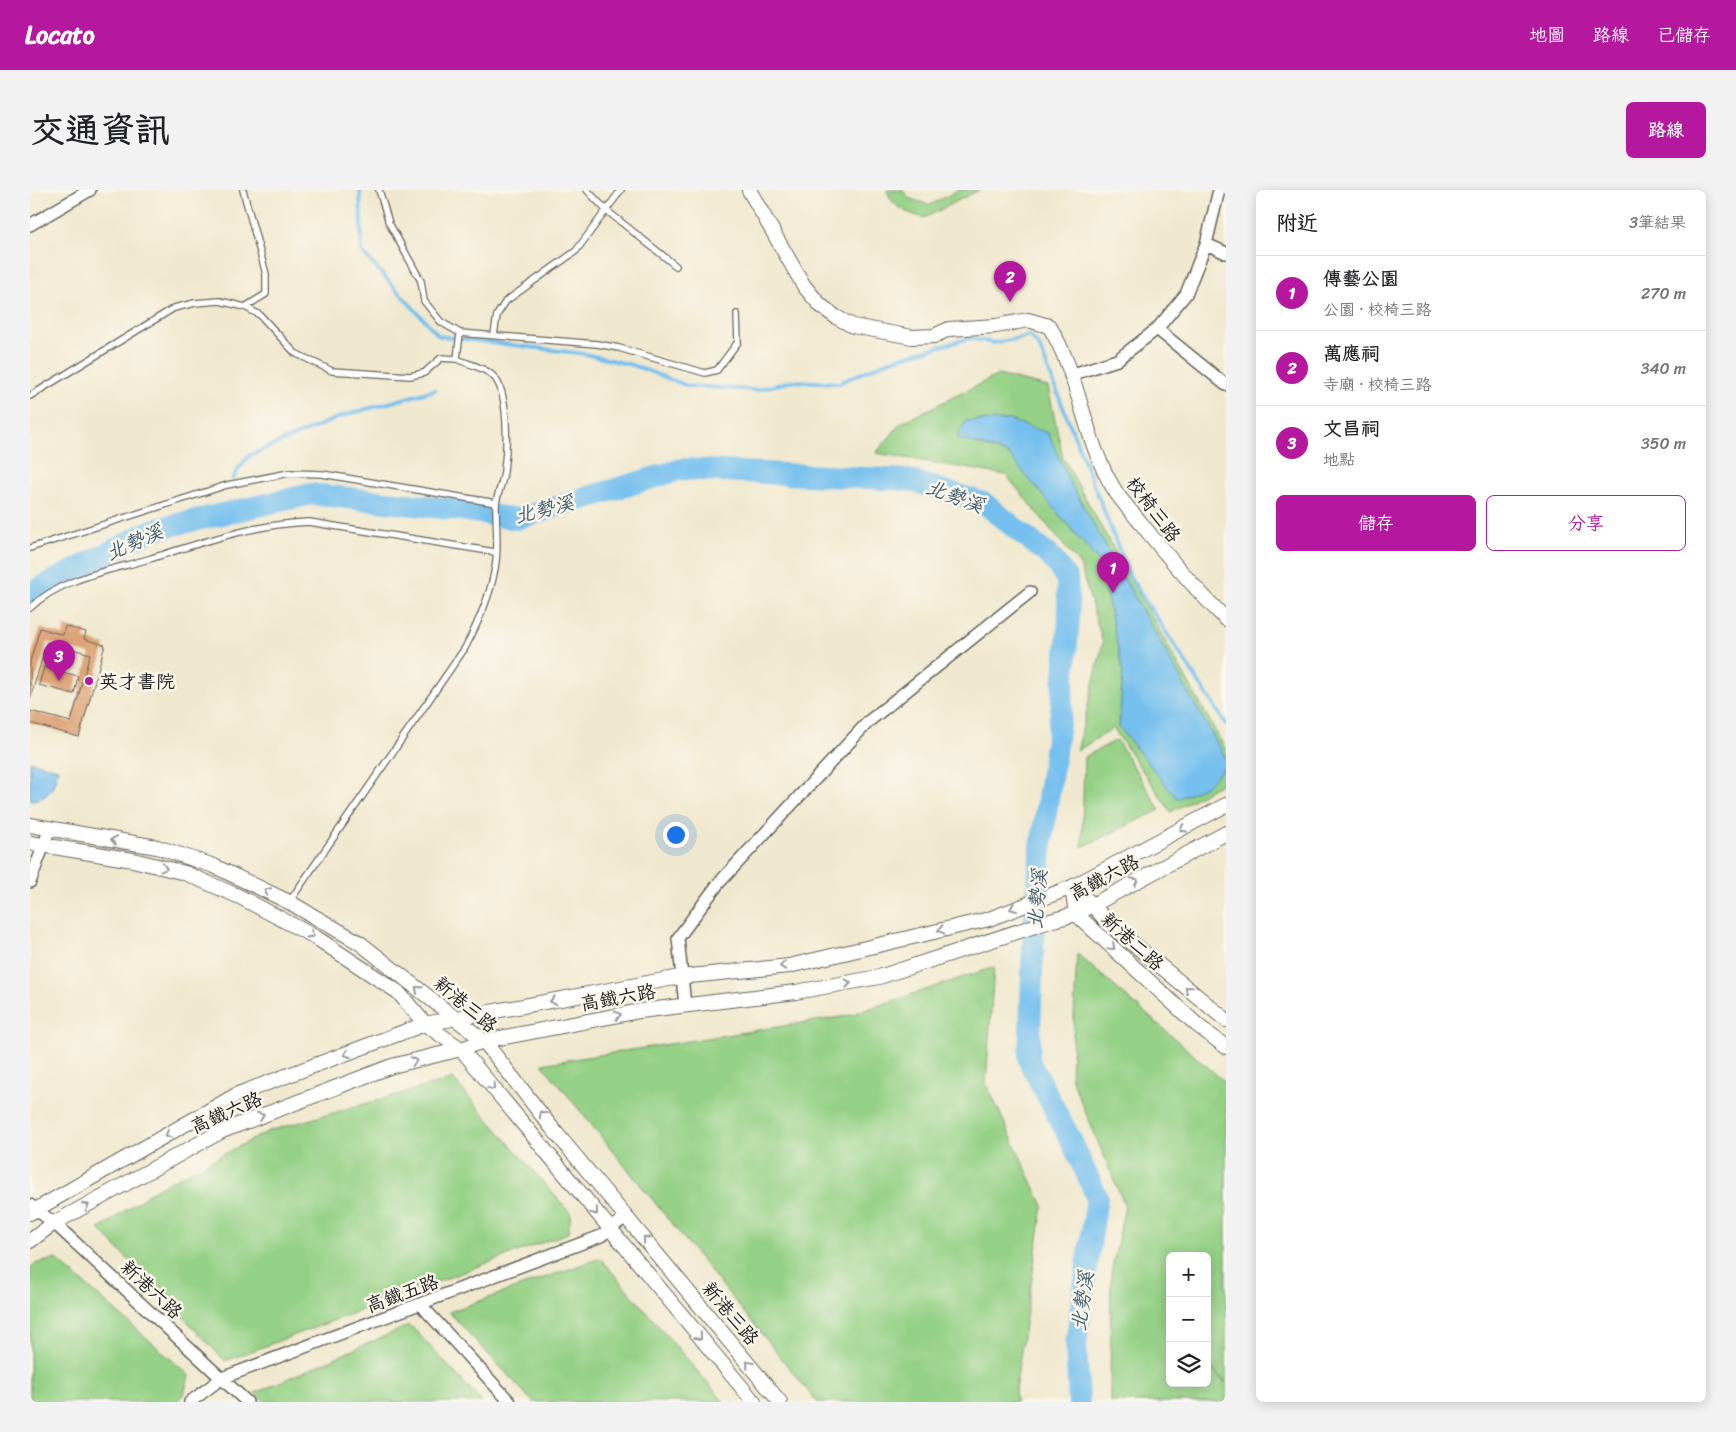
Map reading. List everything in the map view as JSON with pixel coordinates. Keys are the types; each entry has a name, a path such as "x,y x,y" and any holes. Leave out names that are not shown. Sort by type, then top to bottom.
{"street":[{"path":"30,225 90,190"},
{"name":"校椅三路","path":"749,190 804,286 820,305 836,317 854,326 912,337 934,336 950,328 1037,321 1049,326 1060,344 1098,452 1114,489 1166,555 1199,593 1226,619"},
{"path":"1070,375 1117,360 1157,329 1186,294 1206,244 1220,190"},
{"path":"1206,244 1226,253"},
{"path":"1157,329 1226,385"},
{"path":"685,1005 680,977 678,938 718,884 869,721 1030,592"},
{"name":"高鐵六路","path":"32,1209 238,1094 426,1024 680,977 789,966 989,918 1072,887 1226,805"},
{"name":"新港三路","path":"30,825 157,847 214,866 289,902 360,943 484,1041 552,1128 780,1402"},
{"path":"30,882 50,828"},
{"name":"高鐵六路","path":"30,1241 54,1223 222,1131 392,1066 484,1041 685,1005 796,992 879,977 1076,914 1226,833"},
{"name":"新港三路","path":"30,843 132,860 185,873 240,897 315,937 398,992 426,1024 460,1049 754,1402"},
{"name":"新港二路","path":"1072,887 1092,904 1108,923 1226,1020"},
{"name":"新港二路","path":"1072,887 1076,914 1197,1025 1226,1047"},
{"name":"新港六路","path":"32,1209 54,1223 247,1402"},
{"name":"高鐵五路","path":"190,1402 222,1378 601,1236 627,1216"},
{"path":"421,1305 510,1402"}],"lane":[{"path":"243,190 266,274 266,294 245,307"},
{"path":"379,190 389,223 420,281 424,301 441,322 460,333 597,344 619,348 704,373 718,370 738,342 737,314"},
{"path":"587,190 606,210 676,266"},
{"path":"494,335 497,315 506,301 576,251 621,190"},
{"path":"30,396 174,308 220,301 245,307 260,315 294,353 332,371 410,376 424,373 441,358 457,359 493,375 500,388 506,416 505,463 496,502 494,573 479,621 465,648 289,902"},
{"path":"457,359 460,333"},
{"path":"30,548 227,485 289,473 322,474 496,502"},
{"path":"30,608 43,595 73,581 230,534 280,523 309,522 496,549"}],"green space":[{"path":"887,190 902,190 911,199 930,205 958,190 979,190 924,218 901,209 889,196"},
{"path":"998,375 1048,387 1063,458 1226,750 1226,781 1171,812 1113,728 1077,751 1103,643 1080,565 1006,475 876,453 901,423"},
{"path":"1117,740 1160,810 1082,847 1084,757"},
{"path":"1077,954 1226,1083 1226,1382 1211,1368 1211,1252 1166,1252 1166,1387 1211,1387 1211,1369 1226,1383 1226,1402 1110,1402 1111,1274 1125,1206 1071,1078"},
{"path":"994,967 986,1083 1043,1206 1015,1390 1016,1402 817,1402 542,1064 847,1016"},
{"path":"453,1079 571,1214 568,1233 225,1361 99,1229 156,1189 269,1131"},
{"path":"600,1258 724,1402 533,1402 449,1312"},
{"path":"56,1259 189,1375 184,1395 175,1402 30,1402 30,1269 37,1263"},
{"path":"410,1325 482,1402 265,1402 255,1393"}],"water":[{"path":"1009,420 1048,433 1071,484 1226,759 1226,766 1206,786 1177,799 1119,727 1123,673 1100,563 1008,454 957,438 966,421"},
{"path":"30,761 58,769 53,786 47,794 30,800"}],"building":[{"name":"英才書院","path":"65,626 86,632 84,639 105,645 79,737 30,723 30,711 71,722 90,654 47,642 30,699 30,662 40,628 63,635"},
{"path":"44,667 78,676 74,694 39,685"}],"waterway":[{"path":"360,190 362,252 439,336 585,354 632,365 688,386 756,390 792,381 839,383 891,360 970,338 994,343 1030,336 1039,346 1130,577 1226,724"},
{"path":"233,479 238,469 249,456 292,437 342,416 435,390"},
{"name":"北勢溪","path":"30,593 152,530 311,494 461,510 516,519 682,469 909,480 984,503 1052,558 1067,579 1069,619 1061,711 1041,847 1033,946 1029,1061 1072,1142 1097,1197 1076,1344 1079,1402"}],"place":[{"name":"萬應祠","path":"1010,302"},
{"name":"傳藝公園","path":"1113,593"},
{"name":"文昌祠","path":"59,681"},
{"name":"英才書院","path":"89,681"}]}
